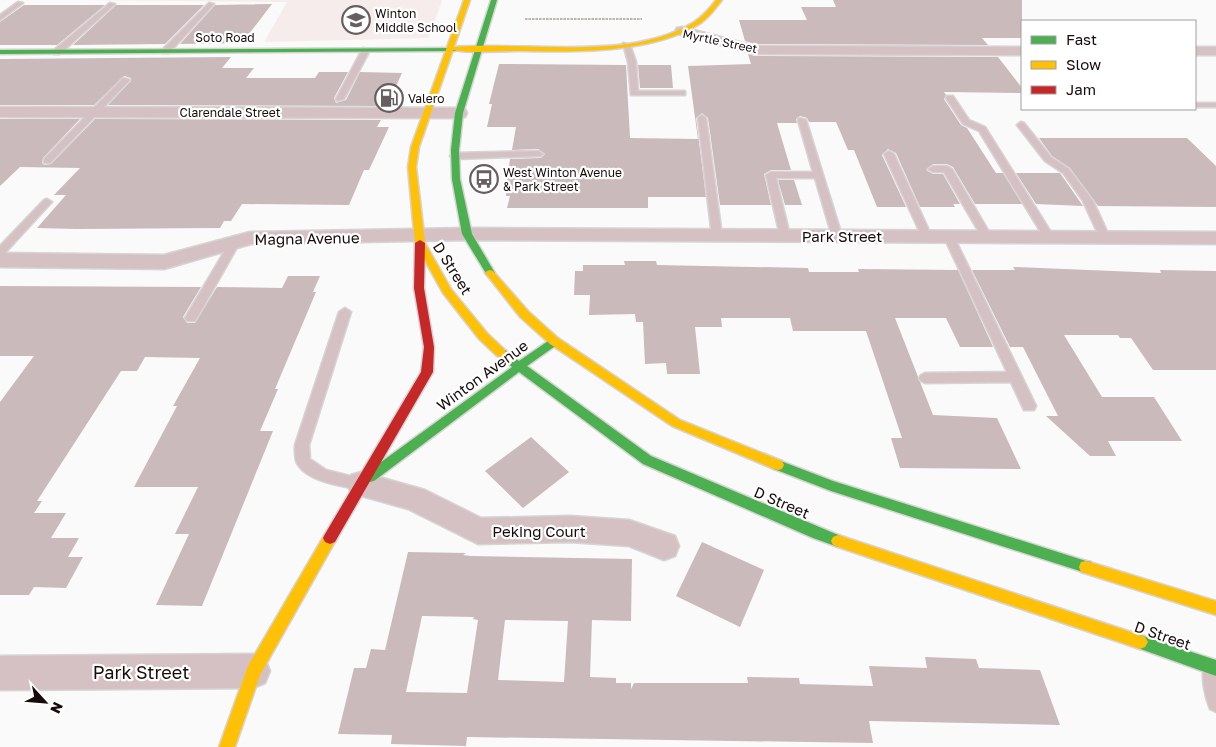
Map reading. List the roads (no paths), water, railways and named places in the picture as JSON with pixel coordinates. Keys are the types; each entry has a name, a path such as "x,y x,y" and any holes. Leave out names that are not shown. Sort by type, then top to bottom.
{"main road":[{"path":"361,484 427,372 429,347 419,288 419,239 412,167 415,147 426,113 468,0"},
{"name":"Winton Avenue","path":"228,747 253,671 361,484 554,341 524,314 490,273 467,234 456,179 460,113 494,0"},
{"path":"682,30 706,17 719,0"},
{"name":"Myrtle Street","path":"449,50 580,49 626,45 682,30"},
{"name":"Soto Road","path":"0,52 449,50"},
{"name":"D Street","path":"419,239 447,291 483,336 518,367 647,460 818,534 1214,668"},
{"path":"554,341 676,423 831,486 1216,608"}],"street":[{"name":"Myrtle Street","path":"682,30 755,50 1021,50"},
{"path":"1196,51 1216,51"},
{"name":"Clarendale Street","path":"0,112 460,113"},
{"name":"Park Street","path":"467,234 1215,239"},
{"name":"Magna Avenue","path":"0,260 164,262 250,238 419,239 467,234"},
{"name":"Peking Court","path":"361,484 415,499 478,531 570,529 629,533 664,546"},
{"name":"Park Street","path":"0,673 253,671"}],"lane":[{"path":"0,18 20,3"},
{"path":"57,52 112,4"},
{"path":"166,51 211,4"},
{"path":"626,45 632,62 634,93 682,93"},
{"path":"340,99 366,50"},
{"path":"47,161 126,80"},
{"path":"950,98 966,122 982,129 1049,237"},
{"path":"1196,105 1216,105"},
{"path":"702,118 717,236"},
{"path":"802,120 837,236"},
{"path":"1021,124 1048,159 1066,171 1088,200 1105,238"},
{"path":"456,156 538,154"},
{"path":"889,154 927,237"},
{"path":"933,169 947,169 987,237"},
{"path":"785,236 771,175 818,175"},
{"path":"0,252 47,202"},
{"path":"949,237 1029,406"},
{"path":"191,318 235,242"},
{"path":"345,312 302,446 303,462 322,475 361,484"},
{"path":"925,378 1016,377"},
{"path":"1214,668 1216,703"}],"place":[{"name":"Winton Middle School","path":"356,20"},
{"name":"Valero","path":"389,98"},
{"name":"West Winton Avenue & Park Street","path":"484,179"}]}
